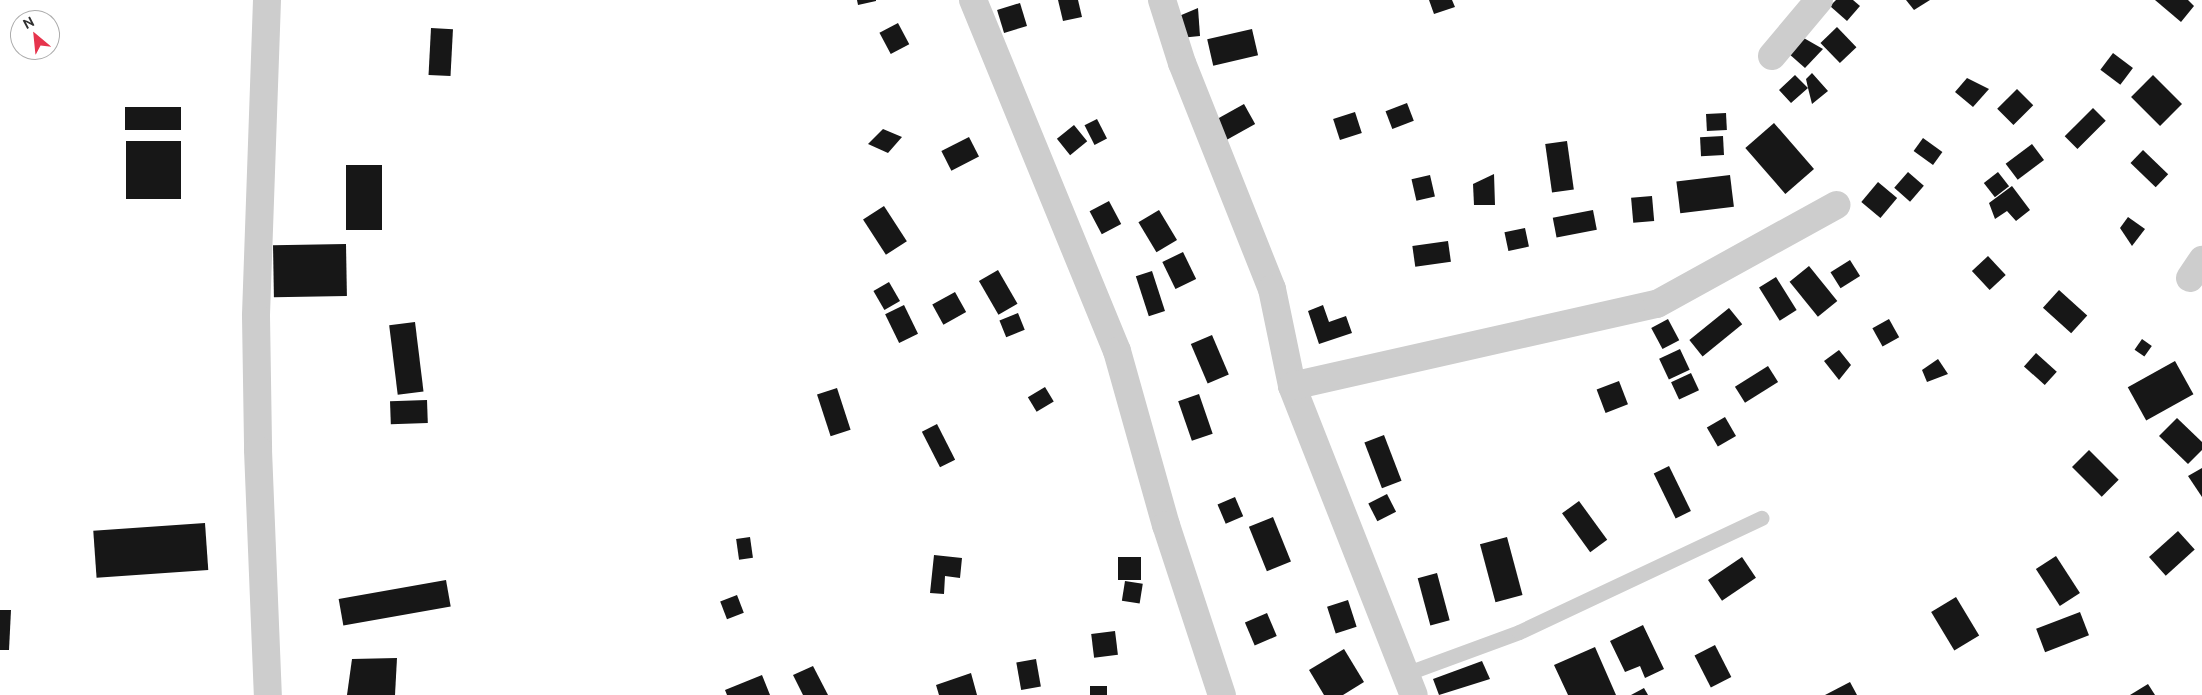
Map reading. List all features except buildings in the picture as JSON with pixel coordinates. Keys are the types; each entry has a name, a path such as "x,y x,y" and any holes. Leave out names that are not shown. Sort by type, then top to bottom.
{"street":[{"path":"266,0 256,316 258,450 268,695"},
{"path":"973,0 1117,352 1166,525 1222,695"},
{"path":"1162,0 1182,63 1272,289 1292,386 1409,685"},
{"path":"1772,56 1819,0"},
{"path":"1292,386 1657,304 1836,205"}],"lane":[{"path":"1409,685 1761,518"}]}
